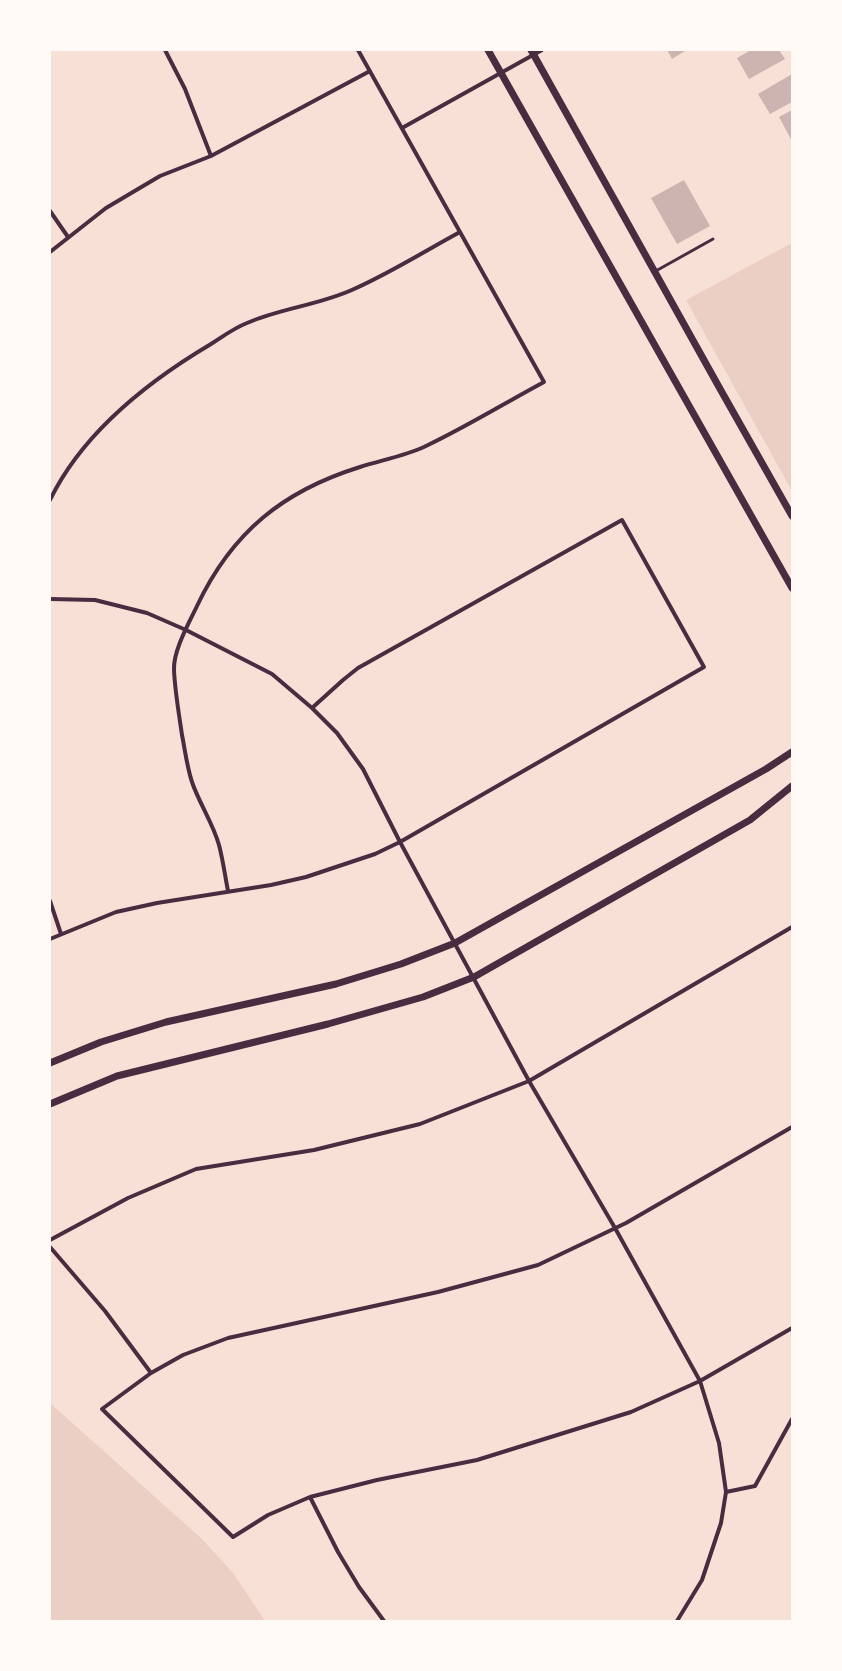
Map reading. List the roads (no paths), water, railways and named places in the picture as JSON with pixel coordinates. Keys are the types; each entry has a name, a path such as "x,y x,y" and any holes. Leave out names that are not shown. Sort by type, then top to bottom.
{"street":[{"path":"165,50 185,88 211,156"},
{"path":"228,891 219,845 191,781 175,691 174,667 186,630 213,577 234,546 251,527 285,500 321,481 424,447 544,382 358,50"},
{"path":"488,50 792,588"},
{"path":"402,128 500,73 532,52 542,50"},
{"path":"532,52 792,516"},
{"path":"50,252 106,208 160,176 211,156 370,71"},
{"path":"50,212 68,237"},
{"path":"50,500 59,481 74,459 106,423 139,394 193,354 246,324 353,290 460,232"},
{"path":"50,939 116,912 157,903 228,891 271,886 306,877 363,858 400,842 704,668 622,520 358,668 312,708"},
{"path":"50,599 95,600 147,613 186,630 272,674 312,708 337,733 363,769 400,842 456,943 529,1081 615,1228 700,1381 719,1444 726,1492 721,1523 702,1580 677,1621"},
{"path":"50,1063 101,1042 166,1022 336,984 401,964 456,943 766,769 792,752"},
{"path":"50,1104 117,1076 335,1022 423,997 474,977 750,820 792,786"},
{"path":"50,902 61,934"},
{"path":"50,1240 128,1198 196,1169 314,1150 420,1124 529,1081 792,927"},
{"path":"792,1128 615,1228 538,1265 438,1292 228,1338 183,1355 151,1373 102,1409 233,1538 268,1515 310,1497 376,1480 477,1460 631,1412 700,1381 792,1328"},
{"path":"50,1248 104,1311 151,1373"},
{"path":"726,1492 755,1486 792,1419"},
{"path":"310,1497 338,1552 359,1587 384,1621"}],"lane":[{"path":"654,272 713,239"}]}
